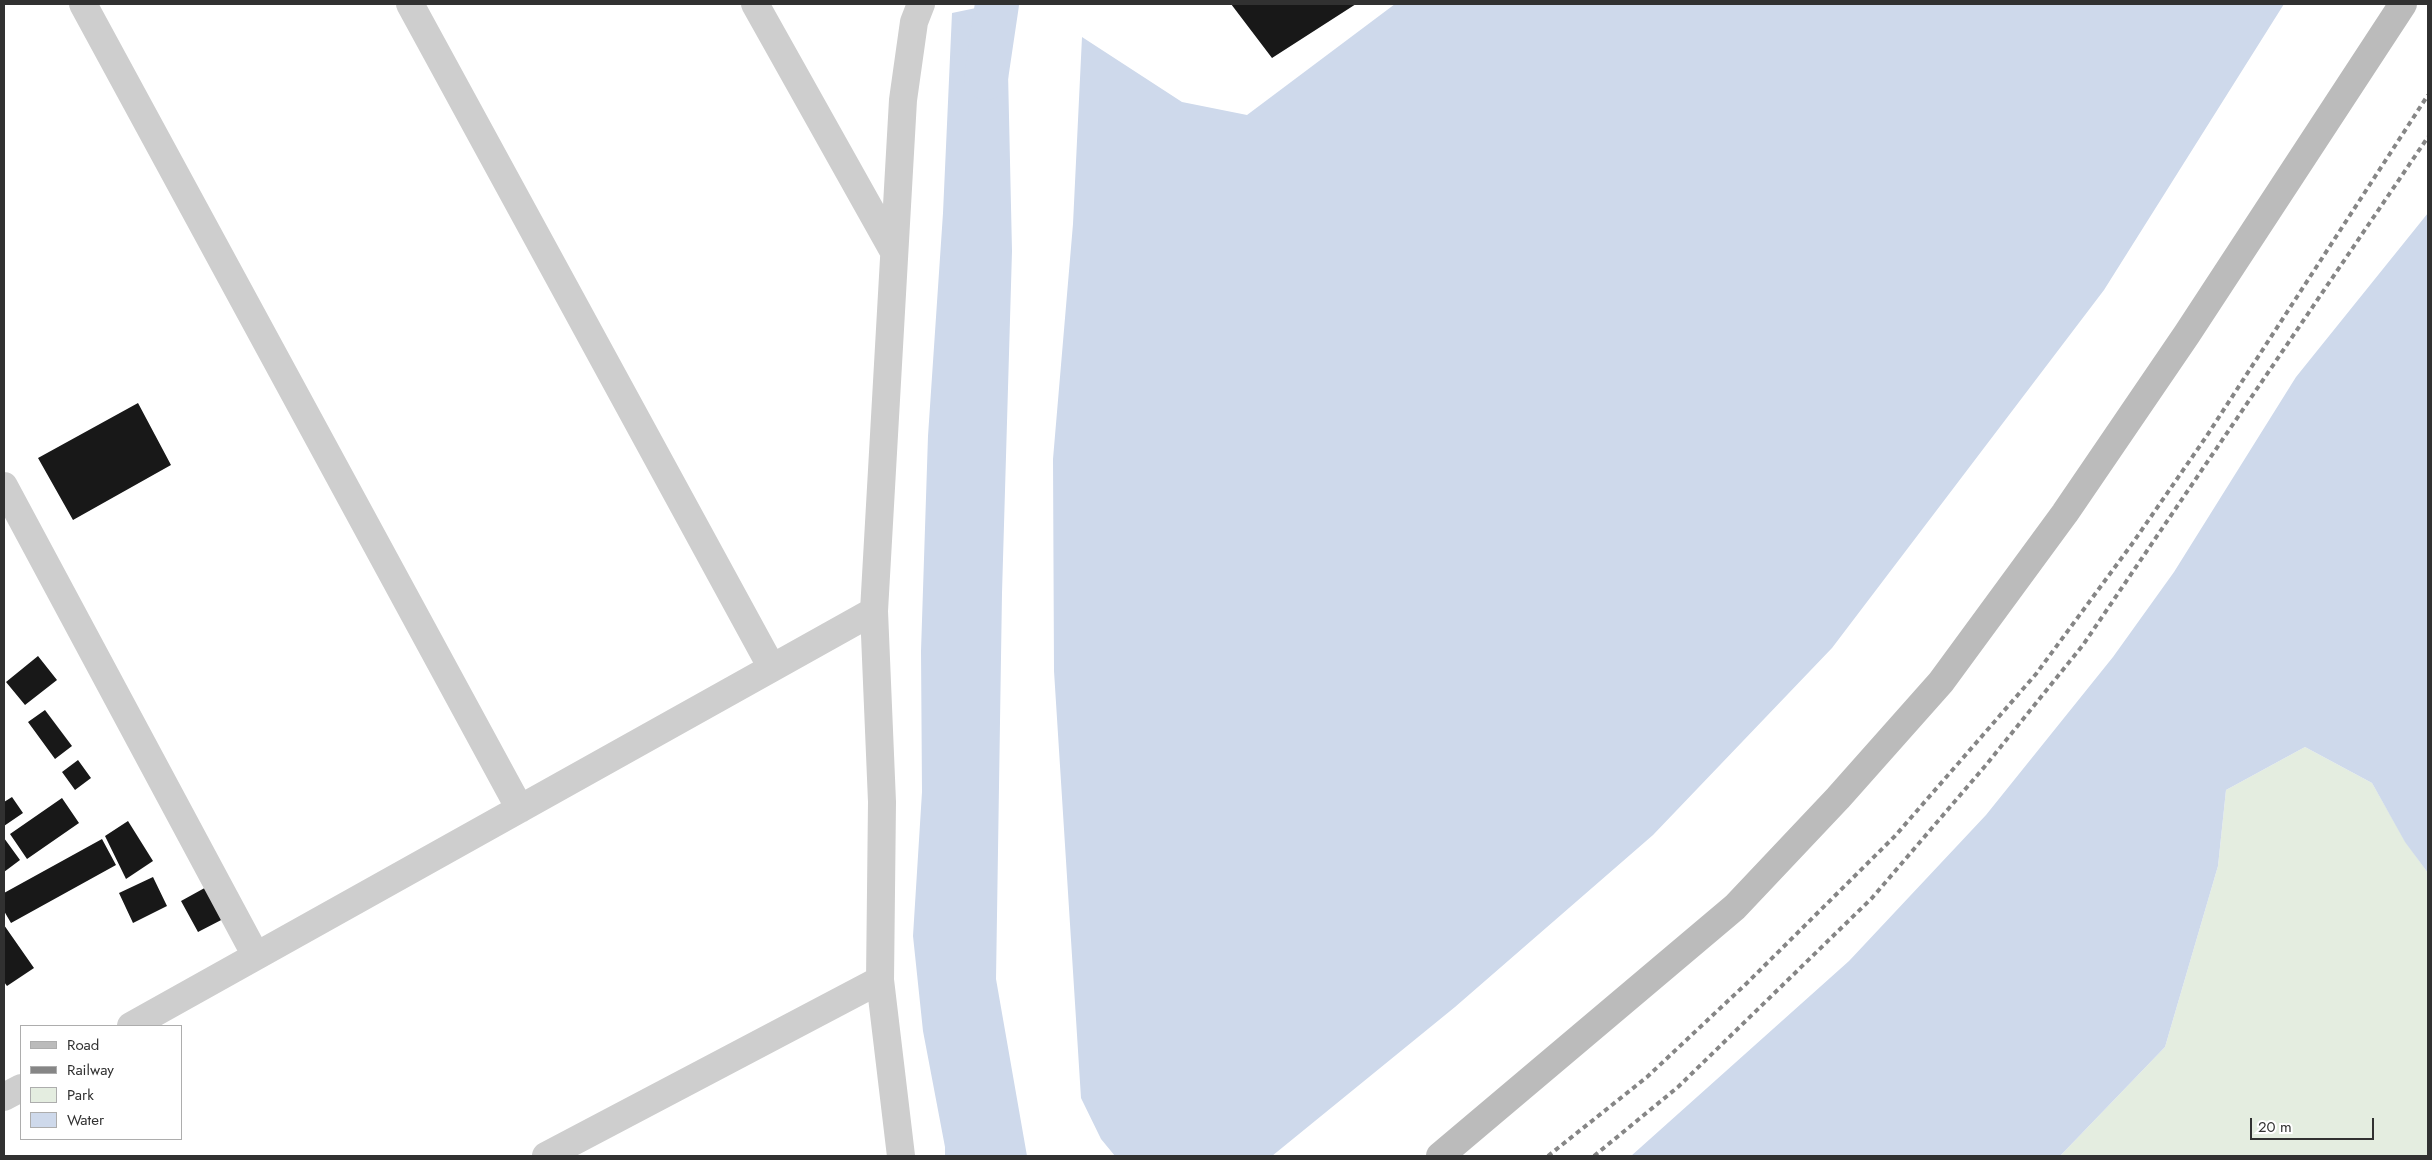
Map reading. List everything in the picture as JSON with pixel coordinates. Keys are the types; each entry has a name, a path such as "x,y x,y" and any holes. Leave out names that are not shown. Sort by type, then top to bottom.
{"main road":[{"path":"1440,1156 1735,907 1838,798 1941,682 2065,513 2188,334 2403,4"}],"street":[{"path":"83,4 520,809"},
{"path":"410,4 772,668"},
{"path":"755,4 894,252"},
{"path":"901,1156 880,980 882,802 874,610 903,100 914,22 921,4"},
{"path":"4,486 256,956"},
{"path":"133,1025 874,610"},
{"path":"546,1156 880,980"},
{"path":"4,1097 20,1089"}],"green space":[{"path":"2305,747 2372,783 2405,841 2428,873 2428,1156 2060,1156 2165,1047 2218,866 2226,790"}],"water":[{"path":"1395,4 2284,4 2104,290 1832,648 1653,835 1455,1007 1272,1156 1115,1156 1101,1139 1081,1098 1054,671 1053,459 1073,224 1082,37 1182,102 1247,115"},
{"path":"976,8 1007,27 1012,251 1002,593 996,979 1027,1156 945,1156 945,1147 923,1031 913,936 922,792 921,651 928,436 943,213 952,13"},
{"path":"2428,213 2428,873 2405,842 2372,783 2305,747 2226,790 2218,866 2165,1047 2060,1156 1631,1156 1849,961 1986,815 2113,657 2174,572 2296,377"}],"building":[{"path":"1231,4 1356,4 1272,58"},
{"path":"138,403 171,465 73,520 38,458"},
{"path":"38,656 57,680 25,705 6,682"},
{"path":"45,710 72,746 55,759 28,722"},
{"path":"78,760 91,778 75,790 62,772"},
{"path":"12,797 23,813 4,826 4,802"},
{"path":"62,798 79,823 27,859 10,834"},
{"path":"128,821 153,861 126,879 105,836"},
{"path":"4,838 20,860 4,872"},
{"path":"102,839 116,865 11,923 4,911 4,893"},
{"path":"153,877 167,906 133,923 119,893"},
{"path":"210,885 227,917 198,932 181,901"},
{"path":"4,925 34,968 7,986 4,982"}],"waterway":[{"path":"986,78 997,4"}],"railway":[{"path":"1548,1156 1647,1077 1747,983 1895,836 2036,674 2132,544 2206,437 2428,95"},
{"path":"1594,1156 1678,1087 1872,898 1986,765 2083,645 2428,137"}]}
